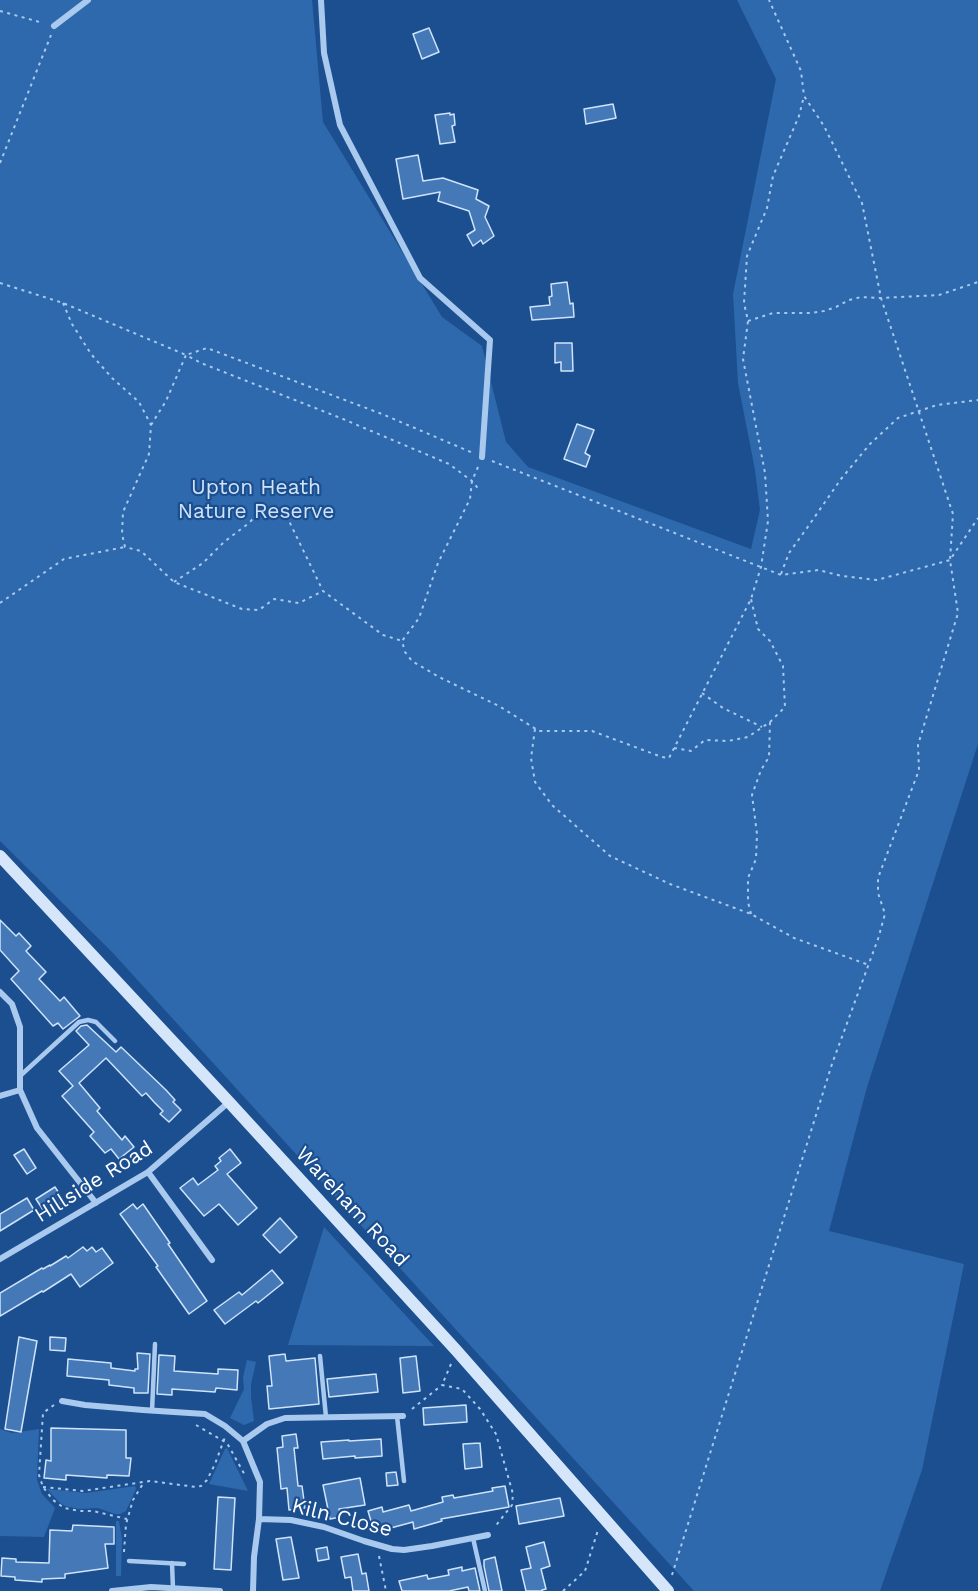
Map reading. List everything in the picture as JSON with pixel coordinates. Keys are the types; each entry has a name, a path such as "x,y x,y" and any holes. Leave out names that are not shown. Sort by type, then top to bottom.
{"street":[{"path":"54,26 88,0"},
{"path":"321,0 324,53 340,125 420,278 490,340 482,457"},
{"name":"Wareham Road","path":"0,856 456,1350 667,1591"},
{"path":"0,992 12,1004 20,1028 20,1090 37,1128 96,1203"},
{"path":"0,1096 20,1090"},
{"name":"Hillside Road","path":"0,1259 148,1172 229,1102"},
{"path":"148,1172 212,1260"},
{"path":"62,1401 152,1411 205,1413 243,1441 260,1482 260,1520 254,1557 253,1591"},
{"path":"243,1441 267,1424 285,1418 400,1416"},
{"name":"Kiln Close","path":"260,1520 291,1520 324,1527 377,1545 404,1550 488,1535"},
{"path":"112,1591 151,1587 220,1591"}],"lane":[{"path":"20,1076 79,1022 88,1020 96,1022 115,1041"},
{"path":"152,1411 155,1344"},
{"path":"320,1356 326,1417"},
{"path":"400,1416 404,1481"},
{"path":"473,1538 485,1591"},
{"path":"129,1561 184,1564"},
{"path":"172,1563 173,1589"}],"path":[{"path":"402,641 405,652 412,661 439,677 499,706 539,731 592,731 669,758 751,598 761,567 768,521 765,473 743,359 748,321 744,303 747,256 767,208 773,176 799,116 804,96 801,71 769,0"},
{"path":"0,11 54,26 0,163"},
{"path":"667,1591 832,1064 870,965 885,914 878,893 878,878 919,770 918,745 958,613 950,560 953,514 881,298 862,203 824,126 804,96"},
{"path":"748,321 773,313 824,311 861,297 939,295 978,282"},
{"path":"0,283 63,303 201,363 449,464 472,481 480,491"},
{"path":"63,303 72,324 91,354 112,378 139,402 151,425"},
{"path":"125,547 122,534 123,512 149,454 151,425 166,401 186,355 207,348 382,414 482,457 781,575 818,570 842,576 877,580 950,560 978,518"},
{"path":"781,575 789,553 841,479 870,444 898,418 937,405 978,400"},
{"path":"402,641 419,618 438,563 470,499 472,481 482,457"},
{"path":"174,582 203,563 261,510 276,507 289,521 323,591 383,635 402,641"},
{"path":"0,603 64,559 125,547 141,551 174,582 242,609 259,610 274,599 299,603 323,591"},
{"path":"673,748 691,751 705,740 728,741 748,737 770,722 785,707 783,666 770,641 758,629 751,598"},
{"path":"702,693 723,708 762,728"},
{"path":"751,914 748,902 748,878 756,859 757,834 752,795 761,770 769,757 770,722"},
{"path":"535,729 531,758 535,782 552,805 610,856 670,884 751,914 794,938 870,965"},
{"path":"400,1416 442,1385 456,1350"},
{"path":"442,1385 462,1389 480,1409 496,1434 513,1494 512,1505 488,1535"},
{"path":"62,1401 43,1413 39,1475 43,1487 53,1500 64,1508 101,1512 127,1519"},
{"path":"184,1413 190,1422 227,1443 246,1479"},
{"path":"43,1487 83,1491 150,1481 201,1486 207,1480 229,1430"},
{"path":"124,1554 127,1519 133,1500 144,1482"},
{"path":"563,1591 585,1571 603,1516"},
{"path":"377,1545 386,1591"}],"green space":[{"name":"Upton Heath Nature Reserve","path":"0,0 312,0 323,122 442,317 482,346 506,442 528,467 751,549 760,510 755,470 738,383 733,294 776,79 737,0 978,0 978,744 867,1087 829,1231 964,1264 922,1470 880,1591 694,1591 112,952 0,841"},
{"path":"324,1227 434,1346 288,1345"},
{"path":"247,1360 256,1362 251,1384 254,1421 244,1425 230,1418 244,1389 243,1377"},
{"path":"0,1429 12,1433 39,1429 37,1480 42,1494 55,1508 44,1537 0,1536"},
{"path":"227,1448 248,1491 209,1484"},
{"path":"135,1486 136,1489 126,1511 120,1514 98,1508 79,1509 65,1506 47,1489 86,1493"},
{"path":"116,1521 119,1521 122,1539 121,1576 116,1576"}],"building":[{"path":"429,28 439,52 422,59 413,34"},
{"path":"613,104 616,118 586,124 584,109"},
{"path":"450,113 450,115 454,114 455,125 452,126 455,142 440,144 435,115"},
{"path":"418,155 423,181 443,178 478,190 476,199 489,206 485,217 494,236 483,244 481,240 473,246 467,235 475,230 469,211 438,201 440,192 403,199 396,159"},
{"path":"567,282 574,317 532,320 530,307 550,305 551,284"},
{"path":"555,343 572,343 573,371 561,371 561,362 555,363"},
{"path":"577,424 594,430 585,453 590,456 586,467 564,459"},
{"path":"0,920 16,936 19,933 31,946 26,951 46,972 39,979 60,1001 64,997 80,1016 63,1029 58,1023 53,1026 11,979 19,971 0,950"},
{"path":"87,1025 116,1052 121,1047 166,1090 181,1110 169,1122 160,1114 163,1111 146,1093 142,1096 106,1058 79,1083 100,1108 97,1111 122,1140 125,1136 134,1147 119,1159 111,1149 105,1153 90,1136 94,1132 62,1096 73,1086 59,1071 89,1045 76,1031 81,1026"},
{"path":"24,1149 36,1168 27,1174 14,1155"},
{"path":"230,1149 241,1163 227,1174 257,1208 238,1225 219,1204 204,1216 180,1188 193,1178 198,1185 218,1170 215,1166 221,1161 219,1158"},
{"path":"55,1187 64,1201 45,1213 36,1199"},
{"path":"27,1198 34,1210 0,1231 0,1214"},
{"path":"133,1204 137,1209 143,1204 207,1301 189,1314 120,1214"},
{"path":"280,1218 297,1237 280,1253 263,1235"},
{"path":"83,1247 87,1251 92,1247 96,1252 102,1248 113,1263 80,1287 71,1274 0,1316 0,1293 42,1268 66,1256 68,1258"},
{"path":"272,1270 283,1283 258,1303 256,1301 225,1324 214,1310 239,1292 242,1295"},
{"path":"19,1337 37,1341 21,1432 5,1429"},
{"path":"50,1337 66,1338 65,1351 50,1350"},
{"path":"137,1353 150,1354 148,1393 134,1393 134,1388 109,1385 109,1380 67,1376 68,1359 111,1363 111,1368 135,1371 138,1369"},
{"path":"285,1354 286,1361 315,1358 319,1404 269,1409 267,1386 272,1386 269,1356"},
{"path":"159,1355 175,1356 174,1371 218,1374 218,1369 238,1370 237,1390 216,1388 215,1392 172,1389 172,1395 157,1394"},
{"path":"416,1356 420,1391 403,1393 400,1358"},
{"path":"376,1374 378,1392 329,1397 327,1379"},
{"path":"466,1405 467,1422 424,1425 423,1408"},
{"path":"51,1428 126,1430 126,1458 131,1458 129,1476 107,1475 107,1478 66,1475 66,1480 44,1478 46,1460 51,1461"},
{"path":"296,1434 298,1448 294,1448 298,1486 302,1486 305,1508 289,1510 287,1488 281,1489 277,1448 283,1447 282,1436"},
{"path":"381,1439 382,1456 323,1459 321,1442"},
{"path":"480,1443 482,1467 465,1469 463,1444"},
{"path":"396,1472 398,1485 387,1486 386,1473"},
{"path":"360,1478 365,1505 339,1509 341,1517 330,1519 323,1485"},
{"path":"505,1486 509,1507 441,1519 442,1521 414,1529 413,1522 387,1529 386,1524 373,1528 368,1511 382,1507 383,1512 409,1505 411,1511 443,1502 442,1497 453,1495 454,1498 493,1491 492,1488"},
{"path":"218,1497 235,1498 231,1570 214,1569"},
{"path":"560,1498 564,1516 519,1524 516,1506"},
{"path":"73,1525 114,1527 114,1544 105,1544 108,1568 65,1574 65,1578 42,1579 42,1582 15,1580 15,1577 1,1576 2,1558 16,1559 16,1562 49,1563 50,1530 72,1531"},
{"path":"291,1537 299,1578 283,1580 276,1539"},
{"path":"544,1542 550,1566 541,1569 546,1589 526,1591 521,1570 531,1568 526,1547"},
{"path":"327,1547 329,1559 318,1561 316,1549"},
{"path":"358,1554 362,1574 366,1573 369,1591 353,1591 351,1577 345,1578 341,1557"},
{"path":"495,1557 502,1591 489,1591 484,1560"},
{"path":"462,1567 462,1571 475,1568 480,1591 469,1591 468,1587 449,1591 402,1591 399,1581 427,1575 428,1579 449,1575 448,1570"}]}
